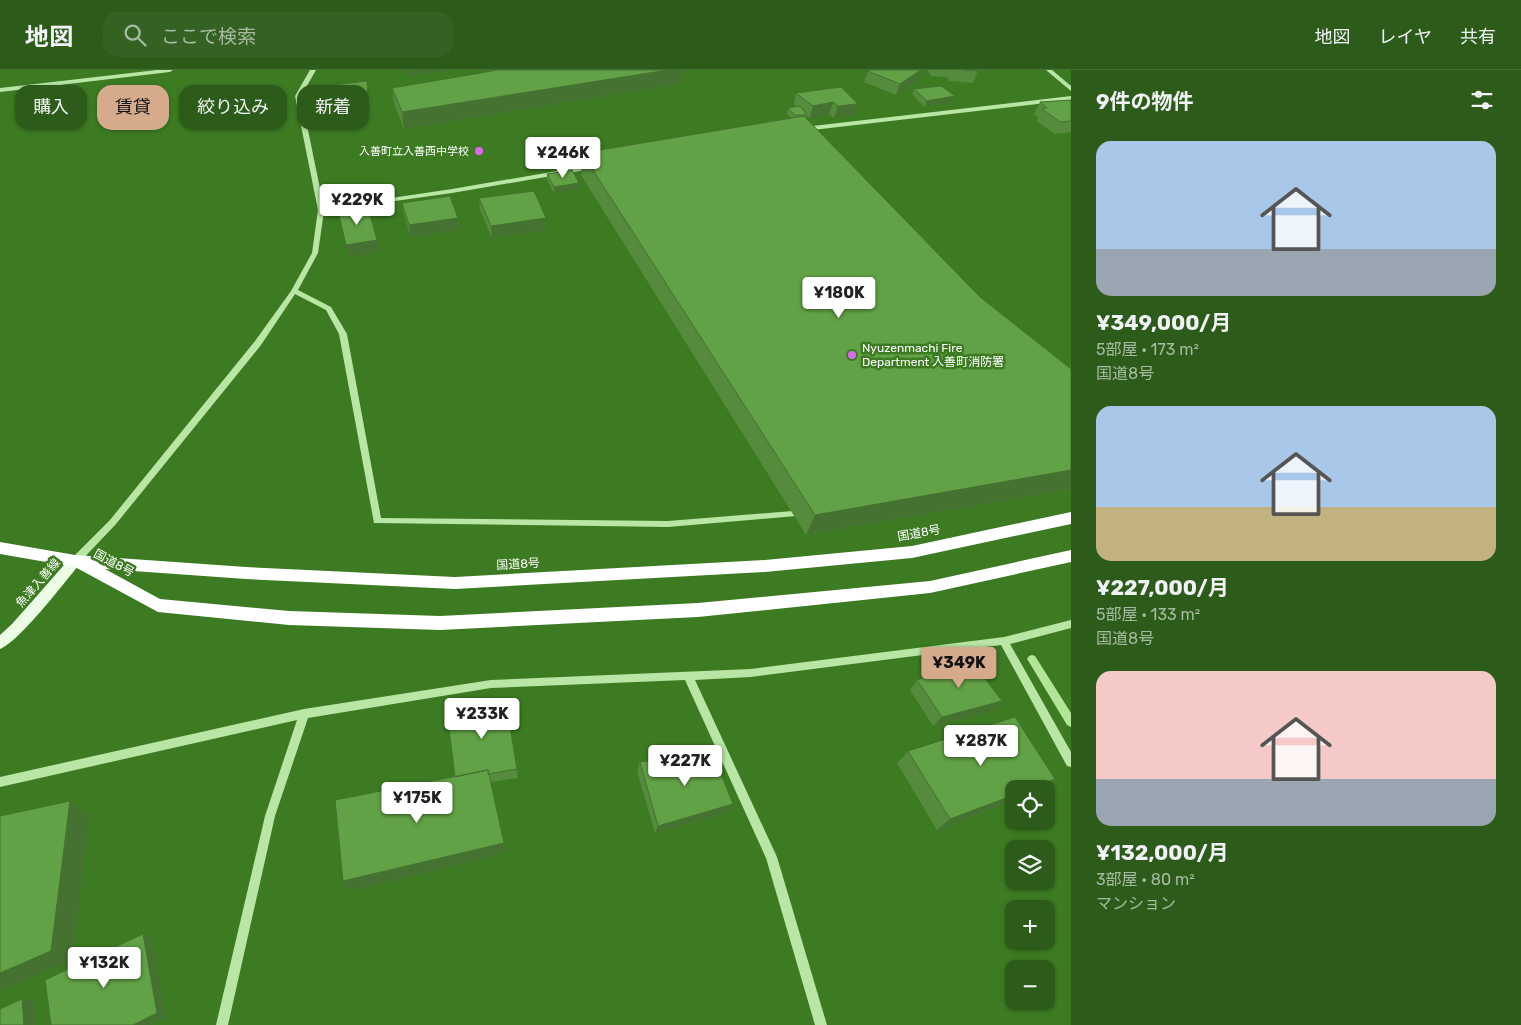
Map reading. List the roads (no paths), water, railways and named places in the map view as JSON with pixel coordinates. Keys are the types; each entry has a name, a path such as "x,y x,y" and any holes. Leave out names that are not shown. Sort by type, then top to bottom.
{"highway":[{"name":"国道8号","path":"75,561 246,573 455,583 765,566 912,552 1071,518"},
{"path":"0,548 75,561"},
{"name":"国道8号","path":"75,561 158,605 289,618 440,623 698,610 930,587 1071,556"}],"main road":[{"name":"魚津入善線","path":"0,643 17,628 75,561"}],"street":[{"path":"0,90 170,70"},
{"path":"75,561 113,522 245,359 294,291 315,253 320,210 298,96 313,70"},
{"path":"1049,70 1071,90"},
{"path":"796,131 1071,98"},
{"path":"320,210 452,191 596,166"},
{"path":"294,291 329,309 343,334 377,521 668,524 793,514"},
{"path":"0,782 304,714 491,684 751,673 1004,641 1071,624"},
{"path":"1004,641 1071,762"},
{"path":"688,675 772,857 821,1025"},
{"path":"222,1025 270,816 304,714"}],"waterway":[{"path":"1032,659 1071,722"}],"place":[{"name":"入善町立入善西中学校","path":"479,151"},
{"name":"Nyuzenmachi Fire Department 入善町消防署","path":"852,355"}]}
